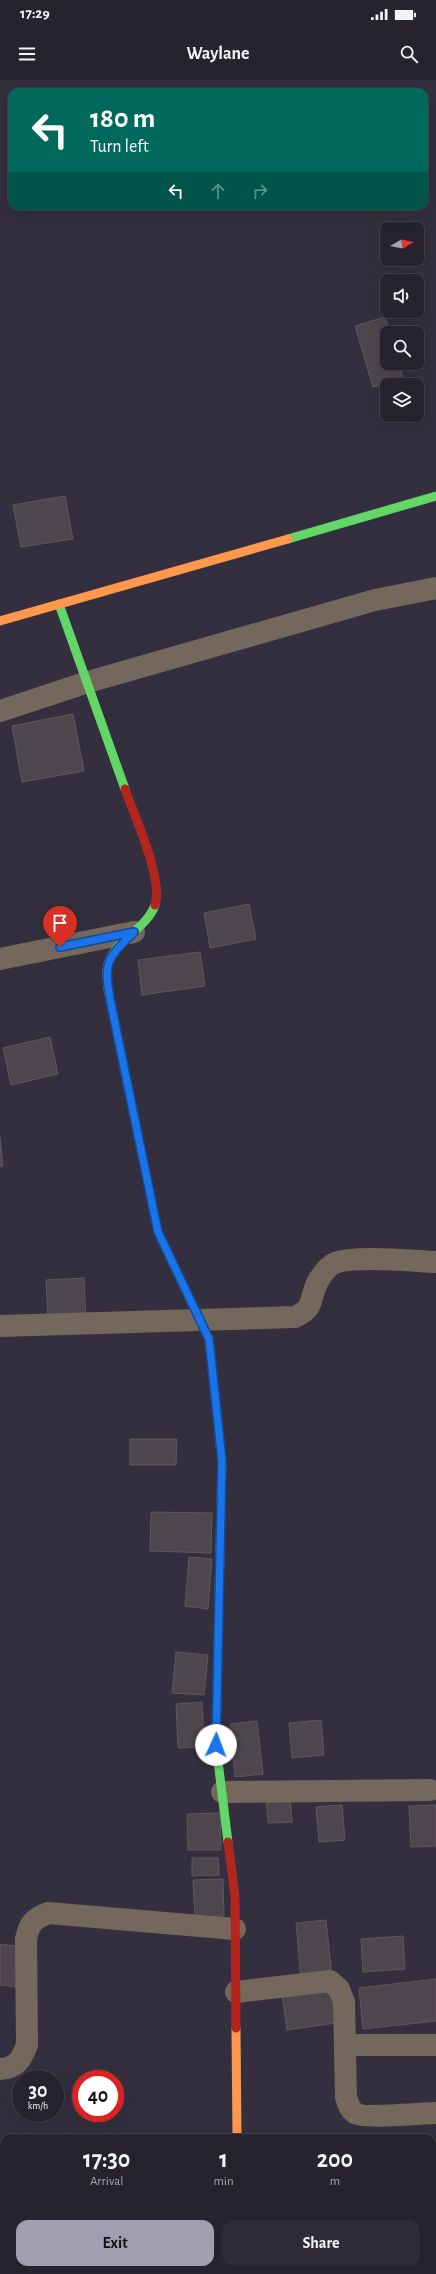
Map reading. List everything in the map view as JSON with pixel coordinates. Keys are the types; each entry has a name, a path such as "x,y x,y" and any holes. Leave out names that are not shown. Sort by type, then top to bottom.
{"street":[{"path":"0,621 436,496"},
{"path":"0,711 86,676 375,600 436,588"},
{"path":"59,604 86,676 154,872 157,891 156,904 147,918 113,952 107,968 108,989 158,1232 209,1339 222,1461 216,1745 235,1896 238,2134"},
{"path":"0,959 134,932"},
{"path":"0,1326 280,1319 295,1317 304,1313 311,1304 319,1280 325,1271 334,1263 353,1260 436,1262"},
{"path":"222,1792 430,1790"},
{"path":"0,2069 12,2069 21,2061 27,2045 26,1939 29,1924 37,1917 48,1913 235,1929"},
{"path":"236,1992 330,1981 339,1989 344,2002 346,2097 350,2109 356,2114 436,2113"},
{"path":"345,2045 436,2045"}],"building":[{"path":"385,318 388,326 380,326 380,370 401,370 403,378 380,378 380,385 373,387 355,326"},
{"path":"65,496 73,539 21,547 13,505"},
{"path":"73,714 84,771 22,782 12,726"},
{"path":"249,904 256,939 210,948 204,913"},
{"path":"200,952 205,986 142,995 138,960"},
{"path":"50,1037 58,1074 11,1085 3,1048"},
{"path":"0,1137 3,1166 0,1166"},
{"path":"84,1278 86,1320 48,1321 46,1280"},
{"path":"130,1439 177,1439 176,1465 130,1465"},
{"path":"151,1512 212,1513 211,1553 150,1551"},
{"path":"189,1557 212,1559 208,1609 185,1606"},
{"path":"176,1652 208,1655 204,1695 172,1693"},
{"path":"202,1702 204,1747 178,1748 176,1704"},
{"path":"321,1720 324,1755 292,1758 289,1723"},
{"path":"257,1721 263,1774 235,1777 230,1724"},
{"path":"290,1794 292,1822 268,1823 266,1796"},
{"path":"342,1805 345,1840 319,1842 316,1807"},
{"path":"436,1805 436,1846 411,1847 409,1806"},
{"path":"220,1813 221,1850 188,1850 187,1814"},
{"path":"192,1858 218,1858 219,1875 192,1876"},
{"path":"223,1879 224,1916 195,1917 193,1880"},
{"path":"326,1920 332,1977 301,1979 296,1923"},
{"path":"403,1936 405,1969 363,1972 361,1939"},
{"path":"0,1944 23,1947 18,1987 0,1985"},
{"path":"436,1979 436,2021 363,2029 359,1988"},
{"path":"331,1987 336,2023 287,2030 282,1995"}],"traffic: fast":[{"path":"288,539 436,496"},
{"path":"59,604 125,789"},
{"path":"142,1155 108,989 107,972 114,951 144,922 155,905"},
{"path":"220,1550 216,1745 228,1842"}],"traffic: slow":[{"path":"0,621 288,539"},
{"path":"197,1315 209,1339 222,1461 220,1550"},
{"path":"236,2028 237,2134"}],"traffic: jam":[{"path":"125,789 152,864 157,894 155,905"},
{"path":"142,1155 158,1232 197,1315"},
{"path":"228,1842 235,1896 236,2028"}],"route":[{"path":"60,947 134,932 113,952 107,968 108,989 158,1232 209,1339 215,1389 222,1461 216,1745"}]}
